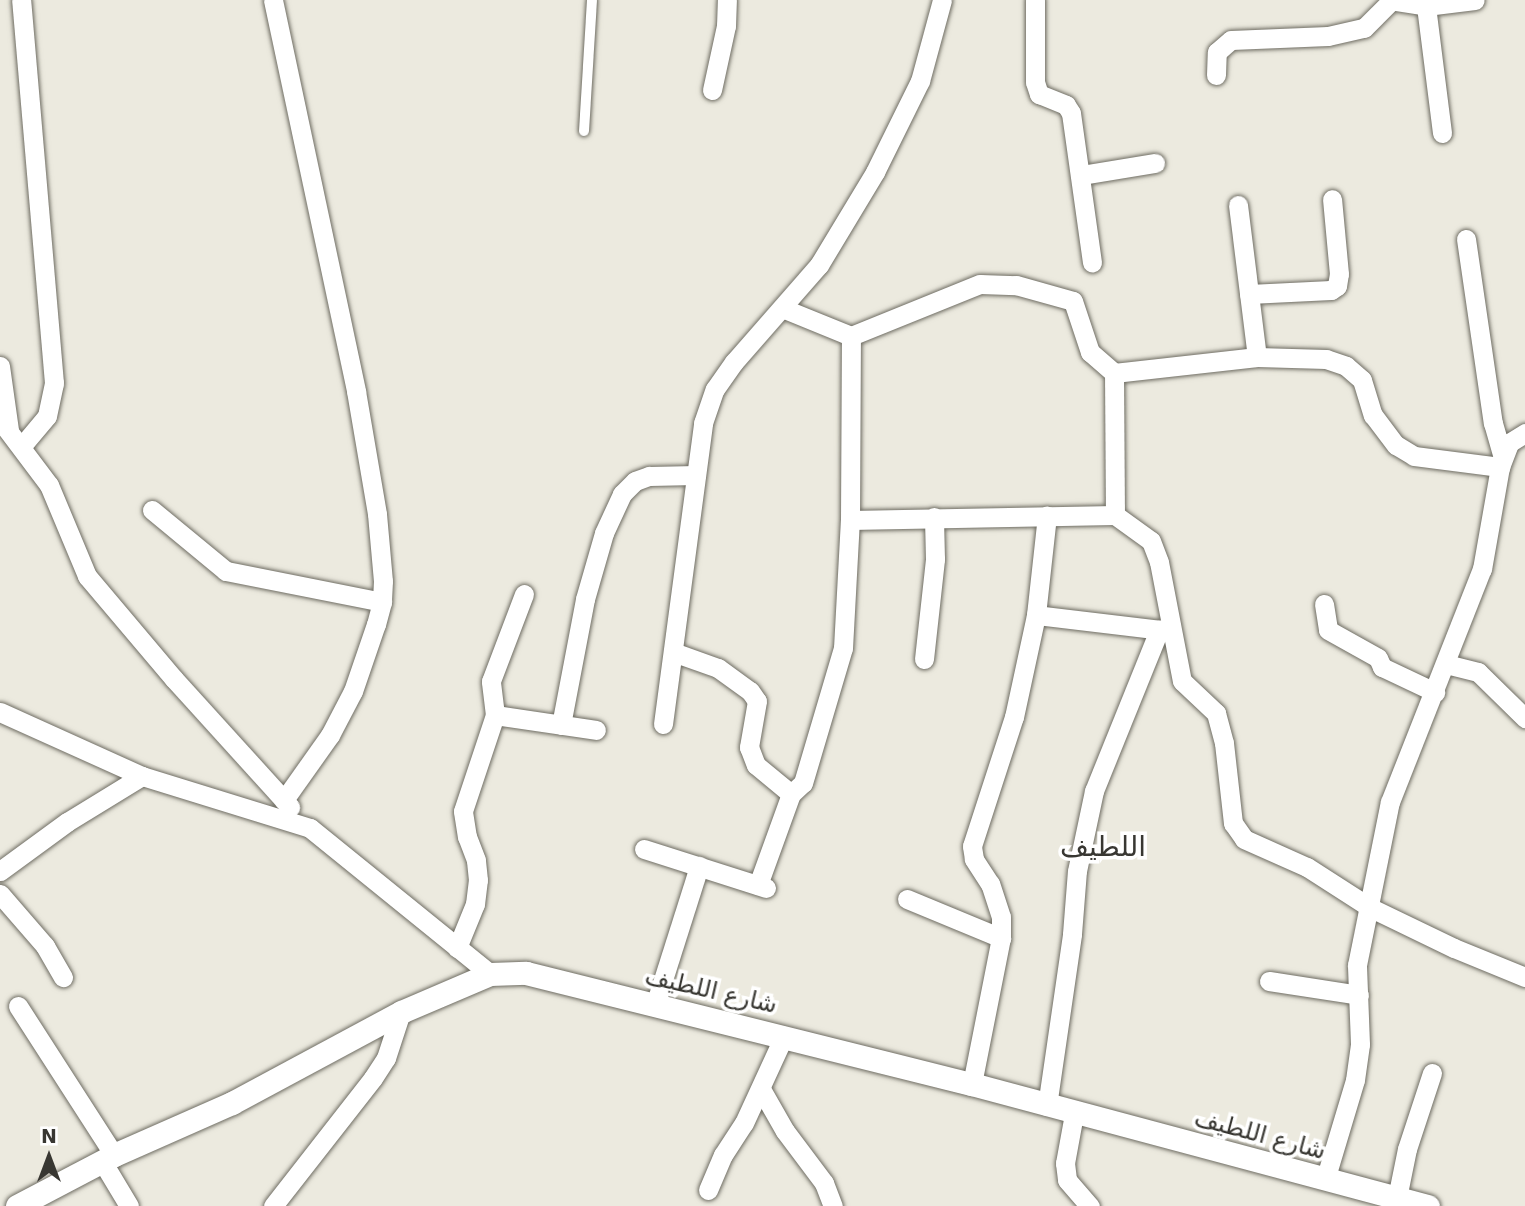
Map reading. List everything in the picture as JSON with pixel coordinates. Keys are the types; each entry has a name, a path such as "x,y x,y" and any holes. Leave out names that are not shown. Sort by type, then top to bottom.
{"street":[{"path":"21,0 54,383 47,416 21,447"},
{"path":"273,0 356,391 377,514 382,602 352,691 330,735 284,800"},
{"path":"712,90 726,26 727,0"},
{"path":"663,724 703,423 715,389 734,362 818,265 875,172 920,81 942,0"},
{"path":"1035,0 1035,82 1039,94 1066,104 1071,113 1092,264"},
{"path":"1216,75 1217,52 1231,40 1328,36 1364,28 1390,0 1426,6 1475,0"},
{"path":"1426,6 1442,133"},
{"path":"1081,175 1155,163"},
{"path":"1249,294 1331,290 1337,286 1339,274 1332,199"},
{"path":"1238,205 1257,356"},
{"path":"1466,239 1501,463"},
{"path":"782,307 851,336 979,284 1016,285 1073,300 1090,352 1114,373 1257,356 1326,359 1346,366 1362,380 1373,415 1396,444 1415,456 1501,463"},
{"path":"644,849 762,887 790,794 803,783 843,648 850,520 851,336"},
{"path":"0,366 4,425 50,485 87,576 174,679 310,828 490,974"},
{"path":"1114,373 1115,514"},
{"path":"1325,1180 1355,1080 1360,1044 1357,965 1390,802 1482,569 1501,463 1509,443 1525,433"},
{"path":"561,724 585,599 604,533 622,494 635,481 649,476 696,475"},
{"path":"152,510 226,571 382,602"},
{"path":"850,520 1115,514 1151,541 1159,562 1165,631 1182,681 1216,713 1224,743 1233,822 1244,839 1307,867 1368,906 1454,948 1525,977"},
{"path":"972,1084 1002,938 1002,917 990,884 974,859 972,846 1014,717 1035,615 1047,516"},
{"path":"924,659 935,559 934,517"},
{"path":"457,948 475,904 478,880 463,811 495,715 491,681 524,594"},
{"path":"1324,604 1328,630 1378,658 1382,667 1435,692"},
{"path":"1035,615 1165,631"},
{"path":"1047,1106 1072,934 1077,871 1094,791 1165,631"},
{"path":"673,652 718,668 750,691 757,701 749,747 756,765 790,794"},
{"path":"1446,664 1478,672 1525,718"},
{"path":"0,712 142,776 310,828"},
{"path":"495,715 596,730"},
{"path":"0,871 46,836 142,776"},
{"path":"654,1005 699,866"},
{"path":"0,894 46,946 63,976"},
{"path":"906,899 1002,938"},
{"name":"شارع اللطيف","path":"17,1206 108,1158 232,1103 401,1012 490,974 526,973 972,1084 1074,1114 1325,1180 1367,1199 1397,1198 1428,1206"},
{"path":"1269,981 1359,995"},
{"path":"18,1006 108,1158 129,1206"},
{"path":"273,1206 373,1078 391,1046 401,1012"},
{"path":"708,1190 761,1088 784,1036"},
{"path":"1397,1198 1407,1149 1432,1073"},
{"path":"761,1088 785,1131 824,1183 833,1206"},
{"path":"1074,1114 1065,1163 1067,1180 1090,1206"}],"lane":[{"path":"584,131 592,0"}],"district":[{"name":"اللطيف","path":"1103,847"}]}
